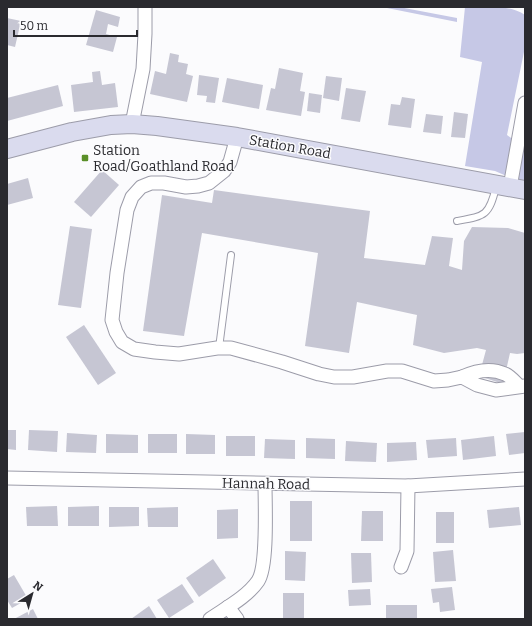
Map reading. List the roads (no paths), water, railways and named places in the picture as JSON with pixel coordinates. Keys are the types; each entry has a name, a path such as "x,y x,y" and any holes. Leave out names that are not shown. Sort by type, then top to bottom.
{"main road":[{"name":"Station Road","path":"7,149 91,128 132,124 237,137 510,188"}],"street":[{"path":"132,124 143,68 146,34 145,7"},
{"path":"510,188 525,102"},
{"path":"237,137 230,162 224,171 209,182 198,186 186,187 164,183 151,183 141,187 132,197 127,210 117,273 112,320 116,332 122,342 134,349 179,354 219,348 230,348 334,377 353,377 387,371 402,371 434,381 462,377 476,371 491,370 506,374 522,386"},
{"path":"462,377 477,385 496,390 522,386"},
{"name":"Hannah Road","path":"7,478 408,486 525,479"},
{"path":"210,619 244,595 254,586 262,573 264,559 265,484"},
{"path":"401,567 407,551 408,486"},
{"path":"228,607 237,619"}],"lane":[{"path":"457,221 479,217 487,211 492,202 510,188"},
{"path":"219,348 231,255"}],"place":[{"name":"Station Road/Goathland Road","path":"85,158"}]}
